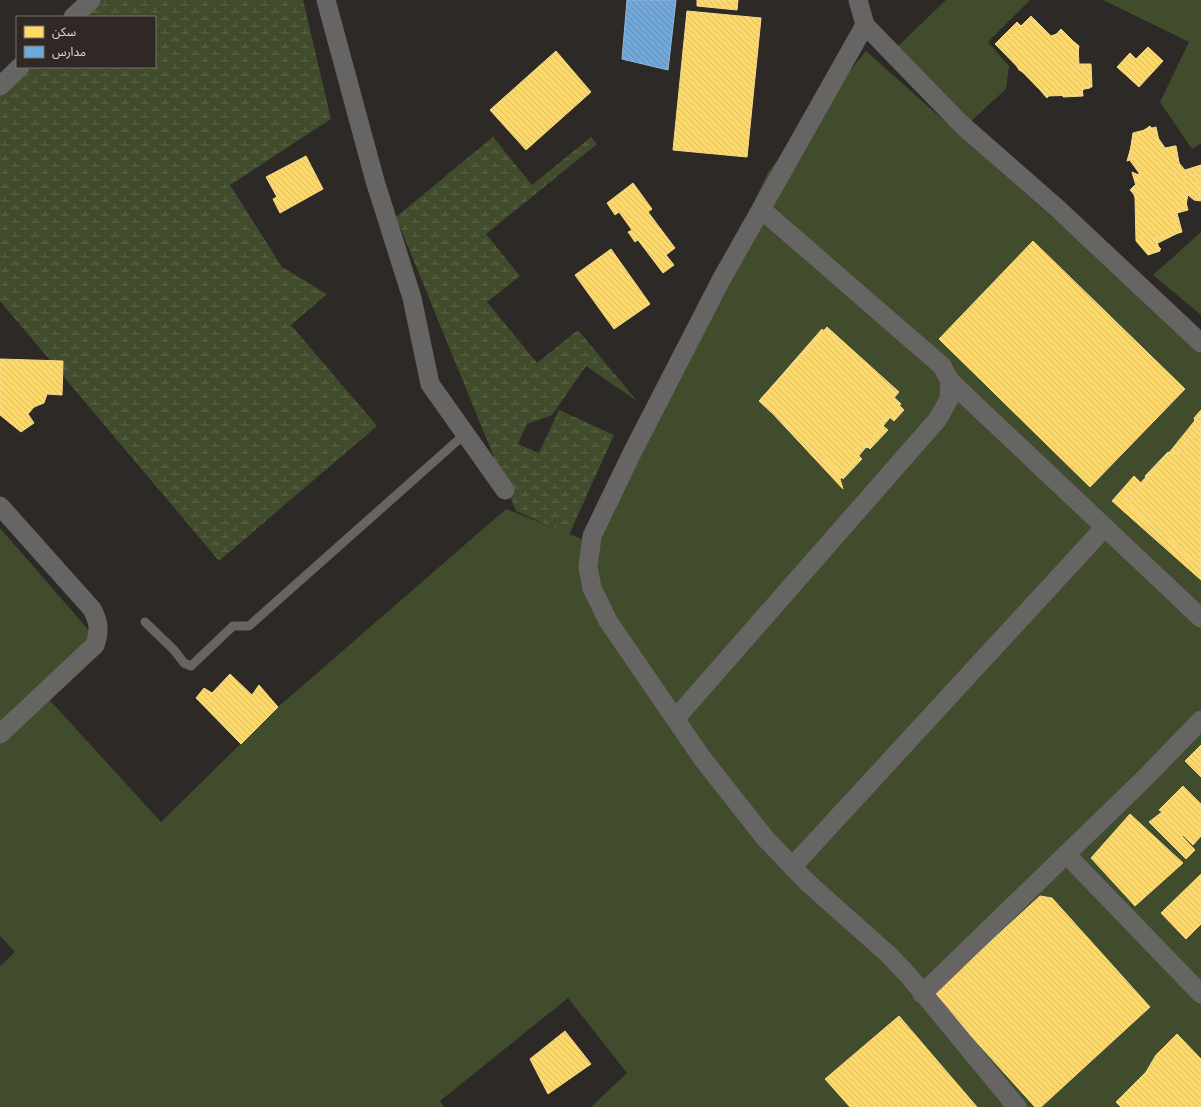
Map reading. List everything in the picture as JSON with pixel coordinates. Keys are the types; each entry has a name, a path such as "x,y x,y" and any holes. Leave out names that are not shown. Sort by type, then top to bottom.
{"street":[{"path":"74,16 91,0"},
{"path":"326,0 374,182 412,298 430,384 505,490"},
{"path":"858,0 865,25 961,124 1058,208 1201,343"},
{"path":"865,25 761,209 689,342 592,536 588,567 592,588 608,621 702,758 765,838 792,867 889,955 1017,1107"},
{"path":"0,86 19,68"},
{"path":"761,209 921,346 942,366 950,381 1201,618"},
{"path":"675,719 938,419 949,399 950,381"},
{"path":"0,506 92,609 99,624 99,634 95,644 0,734"},
{"path":"792,867 1105,527"},
{"path":"922,994 1201,720"},
{"path":"1066,854 1199,987"}],"lane":[{"path":"145,622 174,650 184,663 191,666 233,626 249,626 465,434"}],"green space":[{"path":"94,0 303,0 331,119 230,185 282,267 327,294 291,325 377,426 219,561 0,301 0,80 16,68 156,68 156,16 75,16"},
{"path":"946,0 1030,0 988,42 1009,66 1006,89 968,124 897,47"},
{"path":"1103,0 1201,0 1201,143 1192,149 1160,102 1189,42"},
{"path":"866,51 1201,350 1201,1107 591,1107 627,1073 568,998 440,1101 444,1107 0,1107 0,966 15,952 0,936 0,528 99,642 45,695 161,822 278,707 506,509 592,543 768,172"},
{"path":"493,137 532,185 591,137 597,144 486,234 520,276 487,302 537,363 578,330 637,401 586,366 552,415 527,424 518,444 539,453 559,410 614,435 569,535 516,511 396,217"},
{"path":"1201,232 1201,315 1153,275"}],"building: سكن":[{"path":"697,0 738,0 737,10 697,6"},
{"path":"687,11 761,18 747,157 673,150"},
{"path":"1031,16 1051,36 1062,32 1079,46 1077,58 1079,69 1087,68 1090,88 1084,89 1079,95 1046,96 995,44 1017,22 1021,26"},
{"path":"1034,20 1053,38 1061,29 1078,46 1079,64 1091,64 1092,87 1082,87 1083,96 1063,97 1063,89 1052,92 1047,98 1025,73 1019,70 1005,44 1017,32 1022,32"},
{"path":"1148,47 1163,61 1139,87 1117,67 1130,53 1136,59"},
{"path":"556,51 591,92 526,150 490,110"},
{"path":"1150,126 1165,148 1176,146 1179,163 1185,170 1201,165 1201,201 1194,200 1183,191 1188,210 1177,213 1182,232 1156,239 1160,251 1148,255 1136,241 1135,198 1132,188 1136,186 1132,172 1141,176 1135,158 1127,161 1134,137"},
{"path":"1156,127 1161,150 1175,146 1180,167 1174,176 1178,183 1186,182 1184,173 1194,168 1200,198 1188,193 1186,206 1172,213 1180,232 1156,244 1161,249 1147,253 1141,233 1156,219 1130,190 1137,183 1139,173 1129,159 1133,133"},
{"path":"306,156 323,189 280,213 273,199 277,197 266,177"},
{"path":"633,183 652,209 648,212 675,248 666,255 674,265 663,273 638,240 635,242 628,232 632,230 619,212 615,215 607,203"},
{"path":"1033,241 1185,389 1090,487 939,339"},
{"path":"611,249 650,304 614,329 575,275"},
{"path":"827,327 899,392 893,399 904,410 894,421 887,415 880,423 884,429 867,448 861,444 855,451 859,457 843,476 760,400"},
{"path":"822,329 901,404 840,479 843,489 760,400"},
{"path":"827,329 896,394 892,398 903,409 894,419 888,417 881,424 888,430 870,449 862,442 854,451 862,459 843,479 759,401"},
{"path":"0,359 63,361 62,395 47,394 44,403 34,407 28,414 34,423 21,432 0,415"},
{"path":"1201,410 1201,580 1112,501 1134,476 1143,485 1148,480 1145,476 1168,452 1174,455 1197,428 1194,418"},
{"path":"1201,413 1201,569 1127,505"},
{"path":"1201,424 1201,567 1124,501 1169,452 1177,454 1200,429"},
{"path":"230,674 252,695 259,685 278,707 241,744 196,698 204,688 212,693"},
{"path":"1201,745 1201,777 1185,761"},
{"path":"1183,786 1201,804 1201,836 1193,845 1183,835 1182,836 1195,850 1186,859 1149,822 1162,812 1159,810"},
{"path":"1130,814 1183,863 1135,906 1091,858"},
{"path":"1201,874 1201,924 1186,939 1161,913"},
{"path":"1040,896 1052,898 1150,1007 1041,1107 1035,1107 933,994"},
{"path":"899,1016 977,1107 850,1107 825,1079"},
{"path":"565,1031 591,1064 548,1094 530,1059"},
{"path":"1177,1034 1201,1059 1201,1107 1121,1107 1116,1102 1146,1072 1156,1055"}],"building: مدارس":[{"path":"627,0 676,0 668,70 622,59"}]}
